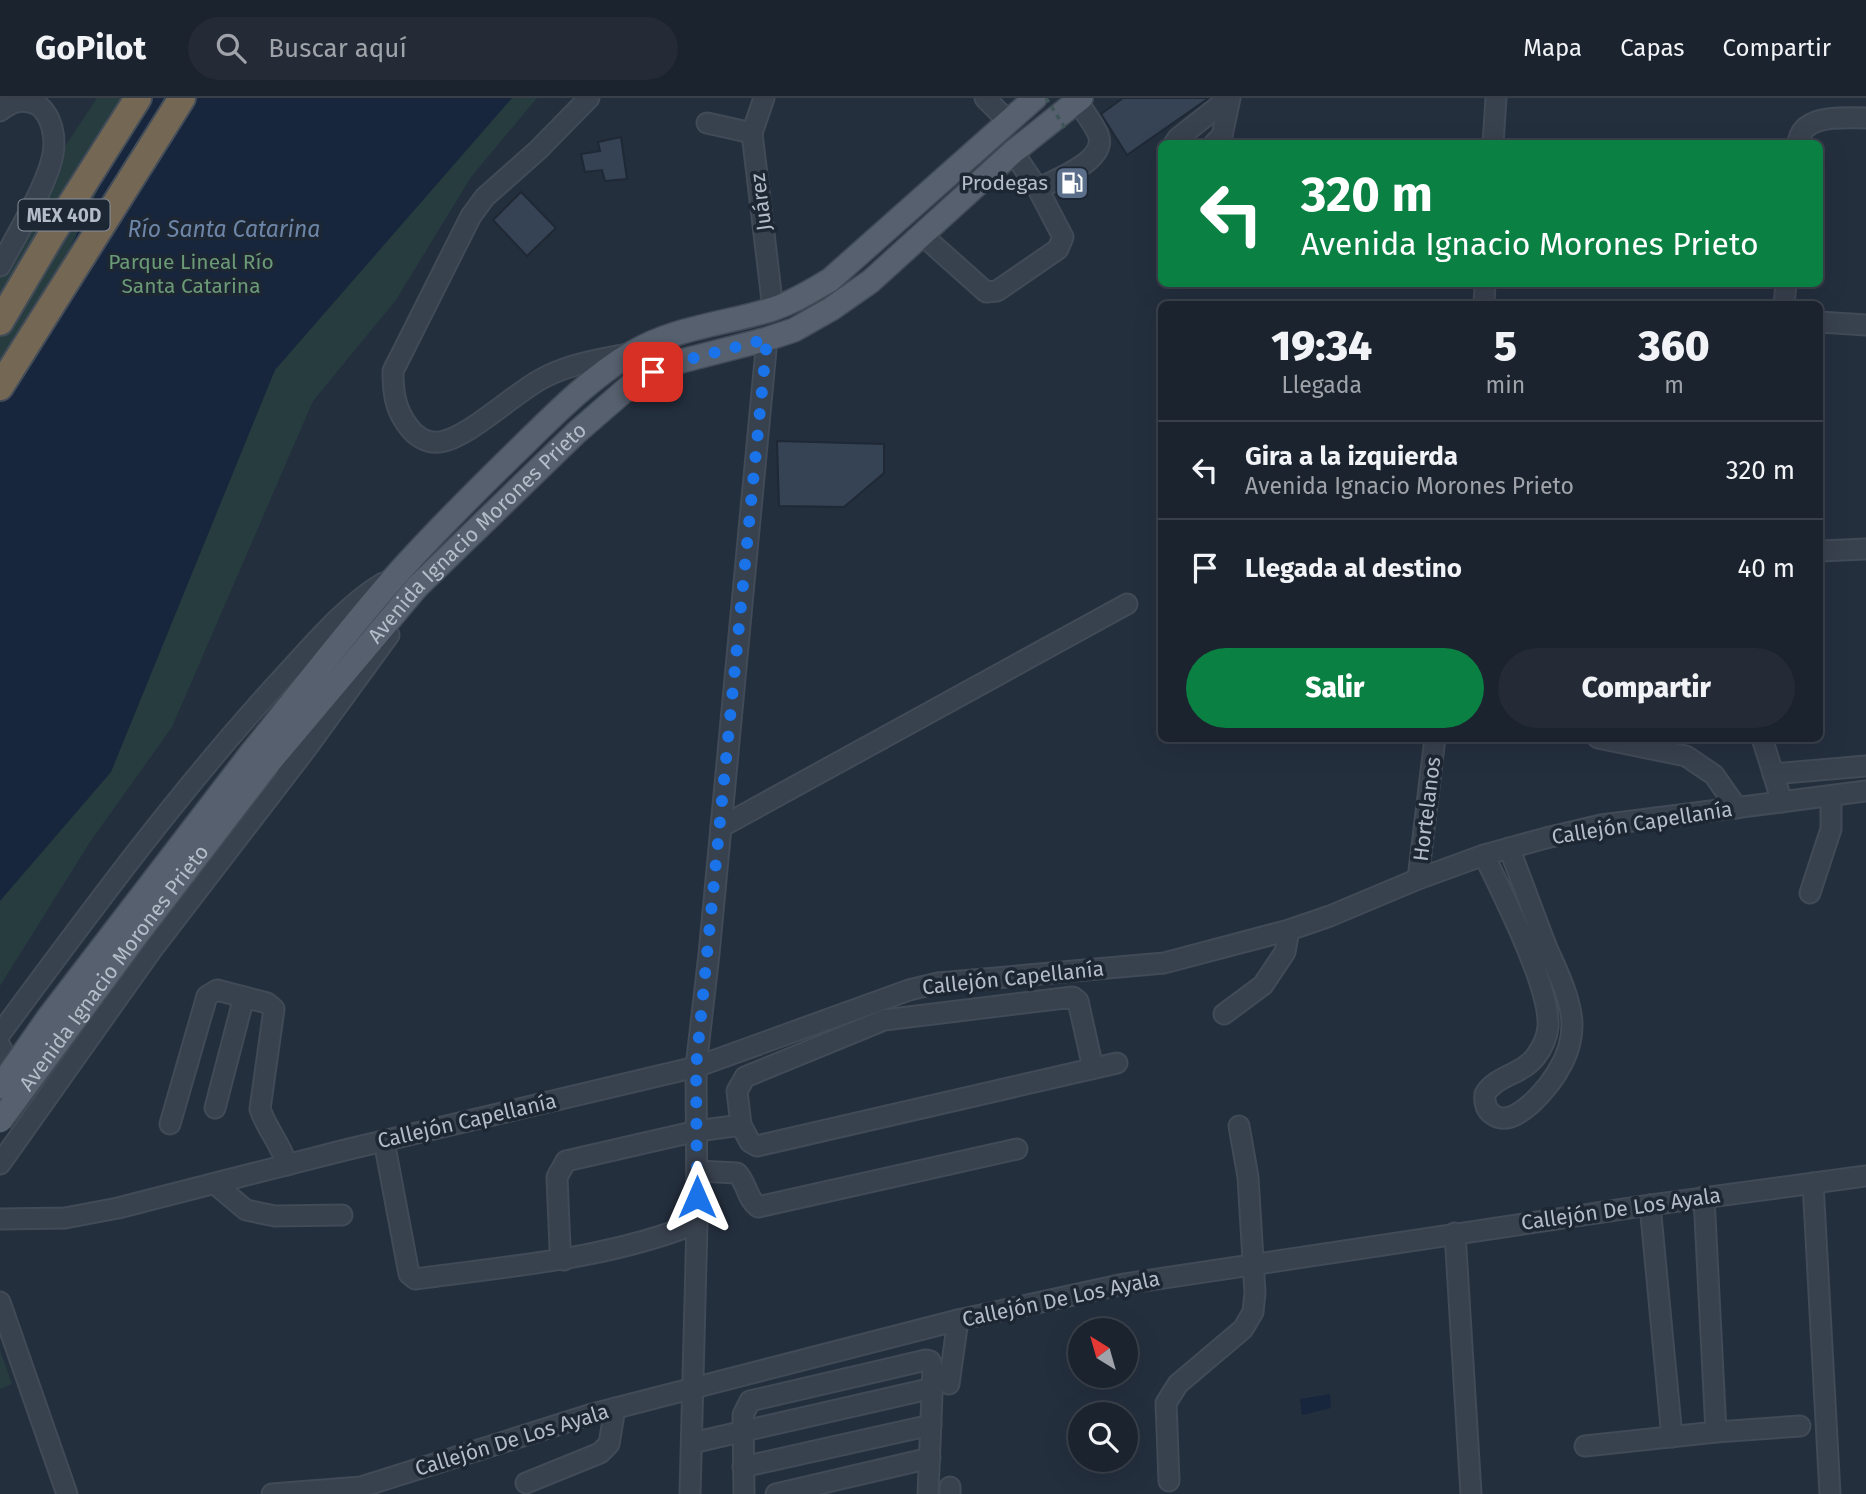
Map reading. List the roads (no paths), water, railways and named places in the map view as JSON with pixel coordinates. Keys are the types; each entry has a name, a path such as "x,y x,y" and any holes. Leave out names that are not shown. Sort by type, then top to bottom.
{"highway":[{"name":"MEX 40D","path":"0,387 184,98"},
{"name":"MEX 40D","path":"0,322 52,234 137,102"}],"main road":[{"name":"Avenida Ignacio Morones Prieto","path":"0,1121 130,946 260,758 398,573 476,490 557,411 629,354 675,333 773,309 799,299 830,279 1035,98"},
{"name":"Avenida Ignacio Morones Prieto","path":"0,1087 48,1018 260,758 417,587 577,432 630,386 670,364 794,330 831,309 871,281 1013,152 1079,99"}],"street":[{"path":"0,111 11,102 23,98 37,104 51,123 54,136 53,154 44,179 0,266"},
{"path":"589,98 538,150 485,197 471,216 393,371 393,391 398,413 410,430 424,440 439,442 468,428 548,375 629,354"},
{"name":"Juárez","path":"764,98 752,133 773,309"},
{"path":"985,98 1007,121"},
{"path":"1177,140 1229,98"},
{"path":"1218,140 1223,136 1229,98"},
{"path":"1493,140 1496,98"},
{"path":"1038,189 1080,167 1097,151 1099,136 1079,99"},
{"path":"1799,140 1807,127 1823,118 1866,118"},
{"path":"706,123 752,133"},
{"path":"930,242 986,292 997,291 1058,248 1063,237 1038,189 1013,152"},
{"path":"1823,322 1866,325"},
{"path":"690,1494 697,1223 696,1067 767,339"},
{"path":"1823,551 1866,549"},
{"name":"Avenida Ignacio Morones Prieto","path":"0,1034 192,781 229,737 353,605 370,590 398,573"},
{"path":"0,1164 151,951 306,749 387,638 417,587"},
{"path":"721,827 1127,604"},
{"name":"Hortelanos","path":"1419,879 1436,742"},
{"path":"1618,742 1686,756 1714,775 1737,808"},
{"path":"1763,742 1782,802"},
{"path":"1773,774 1866,766"},
{"name":"Callejón Capellanía","path":"0,1219 65,1218 118,1208 696,1067 909,990 938,983 1164,962 1289,930 1374,900 1419,879 1485,855 1601,825 1866,791"},
{"path":"1810,893 1831,829 1830,796"},
{"path":"1485,855 1539,981 1548,1025 1542,1047 1528,1065 1514,1075 1493,1083 1485,1094 1487,1108 1492,1115 1500,1119 1513,1116 1531,1104 1549,1085 1571,1042 1570,1009 1509,848"},
{"path":"1513,918 1533,911"},
{"path":"1224,1014 1263,985 1285,952 1289,930"},
{"path":"170,1124 208,996 217,990 267,1003 274,1009 260,1109 264,1121 281,1145 287,1165"},
{"path":"215,1108 244,997"},
{"path":"1093,1068 1078,1000 1073,997 884,1020 746,1077 737,1091 741,1125 750,1142 757,1146 1117,1063"},
{"path":"0,1046 16,1069 37,1077 68,1066"},
{"path":"564,1259 560,1248 557,1177 566,1161 697,1131 741,1125"},
{"path":"1170,1481 1166,1403 1178,1384 1243,1329 1253,1312 1248,1177 1239,1126"},
{"path":"384,1141 409,1274 415,1279 564,1259 666,1236 697,1223"},
{"path":"697,1171 737,1173 742,1178 753,1204 758,1207 1017,1149"},
{"name":"Callejón De Los Ayala","path":"272,1494 360,1487 615,1408 958,1320 1124,1284 1455,1233 1866,1176"},
{"path":"1814,1183 1830,1494"},
{"path":"215,1184 246,1210 275,1216 342,1215"},
{"path":"1704,1197 1716,1432"},
{"path":"1650,1205 1672,1437"},
{"path":"1455,1233 1471,1494"},
{"path":"0,1302 67,1494"},
{"path":"928,1494 931,1425 958,1320"},
{"path":"744,1494 744,1409 755,1399 926,1360 932,1365 941,1386"},
{"path":"692,1443 941,1386"},
{"path":"526,1483 600,1452 609,1444 615,1408"},
{"path":"743,1467 931,1425"},
{"path":"1585,1446 1800,1426"},
{"path":"776,1494 930,1458"}],"water":[{"name":"Río Santa Catarina","path":"142,98 512,98 275,370 111,772 0,901 0,394"},
{"path":"1330,1394 1331,1408 1302,1415 1300,1399"}],"place":[{"name":"Prodegas","path":"1072,183"}],"park label":[{"name":"Parque Lineal Río Santa Catarina","path":"191,274"}]}
